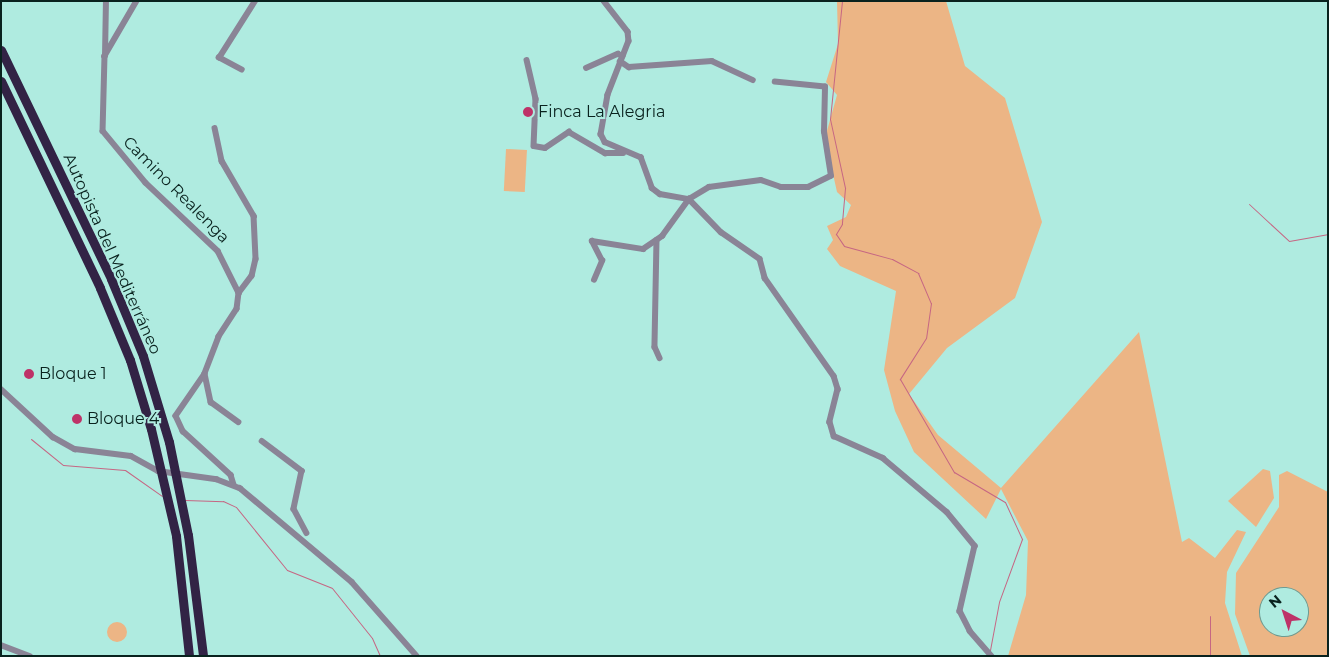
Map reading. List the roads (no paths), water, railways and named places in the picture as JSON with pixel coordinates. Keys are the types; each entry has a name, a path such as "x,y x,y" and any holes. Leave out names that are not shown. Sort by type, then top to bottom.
{"highway":[{"name":"Autopista del Mediterráneo","path":"1,50 111,279 143,356 169,442 188,535 203,656"},
{"name":"Autopista del Mediterráneo","path":"1,81 100,288 151,429 176,536 189,656"}],"street":[{"name":"Camino Realenga","path":"106,1 105,137 211,243 239,293"},
{"path":"105,56 137,1"},
{"path":"242,70 218,58 254,1"},
{"path":"604,1 628,32 601,134 605,142 626,152 641,156 652,188 660,194 689,199 721,232 760,259 765,278 822,353 838,389 830,422 834,436 883,458 947,512 976,546 960,611 970,631 992,656"},
{"path":"586,68 618,54 630,67 712,61 753,80"},
{"path":"527,60 536,100 534,146 545,148 568,132 605,152 626,152"},
{"path":"594,280 603,265 592,244 594,239 634,249 657,240 689,199 709,187 761,180 781,187 808,187 830,176 824,132 825,87 775,82"},
{"path":"215,128 222,161 254,216 256,259 252,276 239,293 237,309 218,337 205,374 177,420 231,475 234,485"},
{"path":"657,240 654,347 660,358"},
{"path":"205,374 211,402 239,422"},
{"path":"1,389 53,436 75,450 131,456 158,471 234,485 352,582 416,656"},
{"path":"262,441 302,471 294,509 307,533"},
{"path":"1,645 30,656"}],"waterway":[{"path":"842,1 830,119 845,188 842,224 836,234 844,246 892,259 918,273 931,303 926,338 900,379 954,472 1005,502 1022,539 999,602 990,650"},
{"path":"1249,204 1289,241 1328,234"},
{"path":"31,439 63,465 125,470 162,496"},
{"path":"185,500 223,501 236,507 287,570 332,588 372,638 380,656"},
{"path":"1210,616 1210,656"}],"place":[{"name":"Finca La Alegria","path":"528,112"},
{"name":"Bloque 1","path":"29,374"},
{"name":"Bloque 4","path":"77,419"}]}
